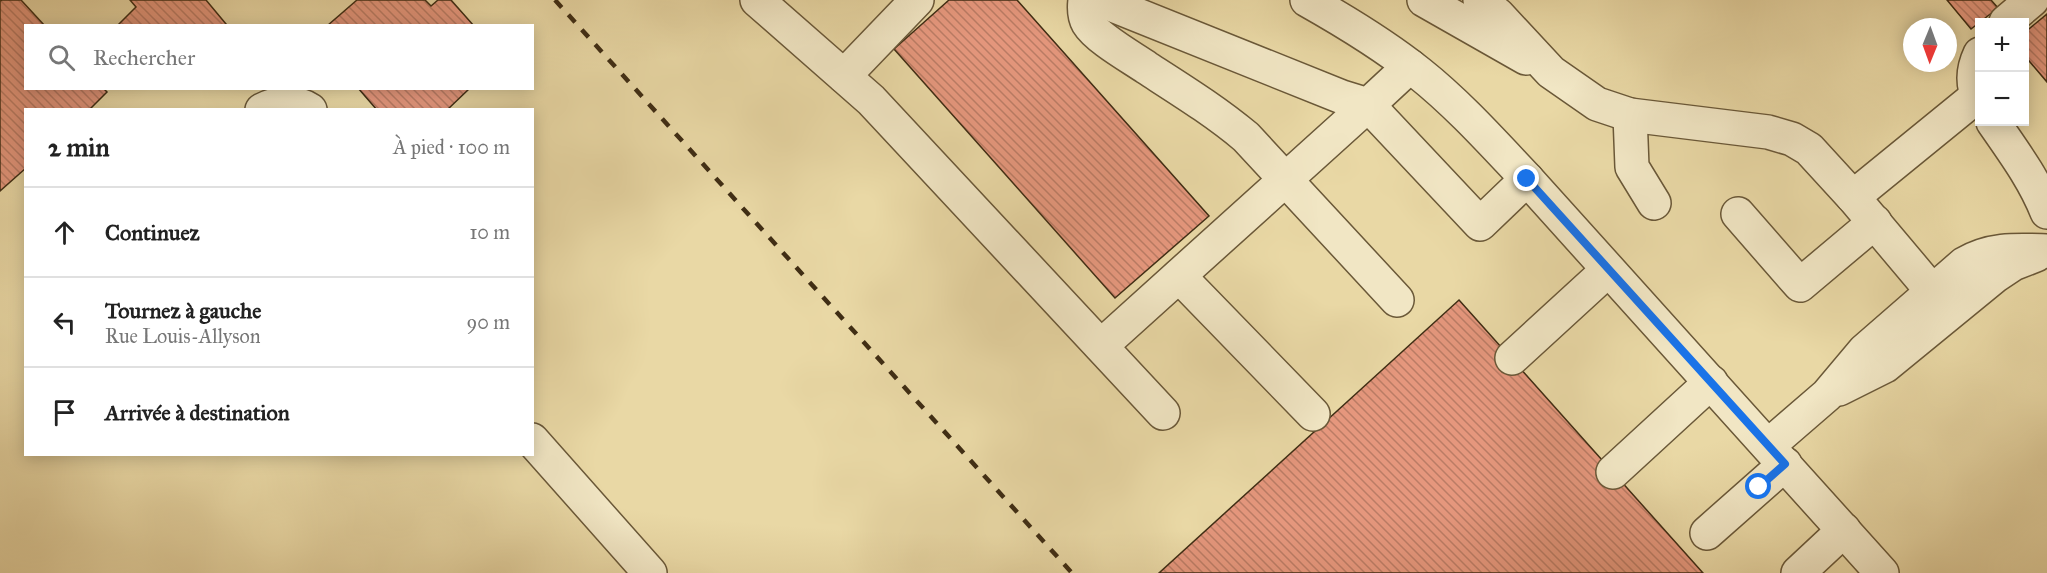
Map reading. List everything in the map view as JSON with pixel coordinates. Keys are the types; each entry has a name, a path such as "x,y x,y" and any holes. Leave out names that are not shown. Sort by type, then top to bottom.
{"street":[{"path":"757,0 871,99 1163,413"},
{"path":"844,76 916,0"},
{"path":"1085,0 1084,13 1088,23 1096,32 1219,115 1246,137 1397,300"},
{"path":"1100,0 1342,97 1368,105 1480,224 1527,179"},
{"path":"1307,0 1362,33 1410,66 1468,117 1527,179 1882,573"},
{"path":"1424,0 1551,72 1597,104 1630,115 1782,135 1792,139 1809,149 1875,222 1932,291"},
{"path":"1480,0 1498,15 1551,72"},
{"path":"2011,18 2032,0"},
{"path":"1101,346 1410,66"},
{"path":"267,108 279,103 288,103 306,108"},
{"path":"1853,197 1975,112"},
{"path":"1630,115 1632,167 1654,203"},
{"path":"1996,126 2044,199"},
{"path":"1738,213 1800,285 1875,222"},
{"path":"1870,364 1864,351 1964,264 1983,254 2003,250 2047,252"},
{"path":"1707,533 1827,395 2004,270 2023,260 2047,252"},
{"path":"1512,358 1608,270"},
{"path":"1179,276 1313,414"},
{"path":"1613,472 1711,382"},
{"path":"534,442 650,573"},
{"path":"1798,573 1844,530"}],"building":[{"path":"21,0 43,24 24,24 24,90 105,90 107,92 91,108 24,108 24,170 0,191 0,1"},
{"path":"130,0 206,0 226,24 119,24 136,7"},
{"path":"357,0 425,0 431,6 438,0 451,0 472,24 329,24"},
{"path":"949,0 1017,0 1209,216 1115,298 894,49"},
{"path":"1947,0 1991,0 1998,8 1985,18 1975,18 1975,26 1971,29"},
{"path":"2047,14 2047,82 2029,61 2029,29"},
{"path":"360,90 468,90 449,108 375,108"},
{"path":"1459,300 1703,573 1159,573"}],"railway":[{"path":"555,0 1072,573"}],"route":[{"path":"1527,179 1785,464 1759,487"}]}
